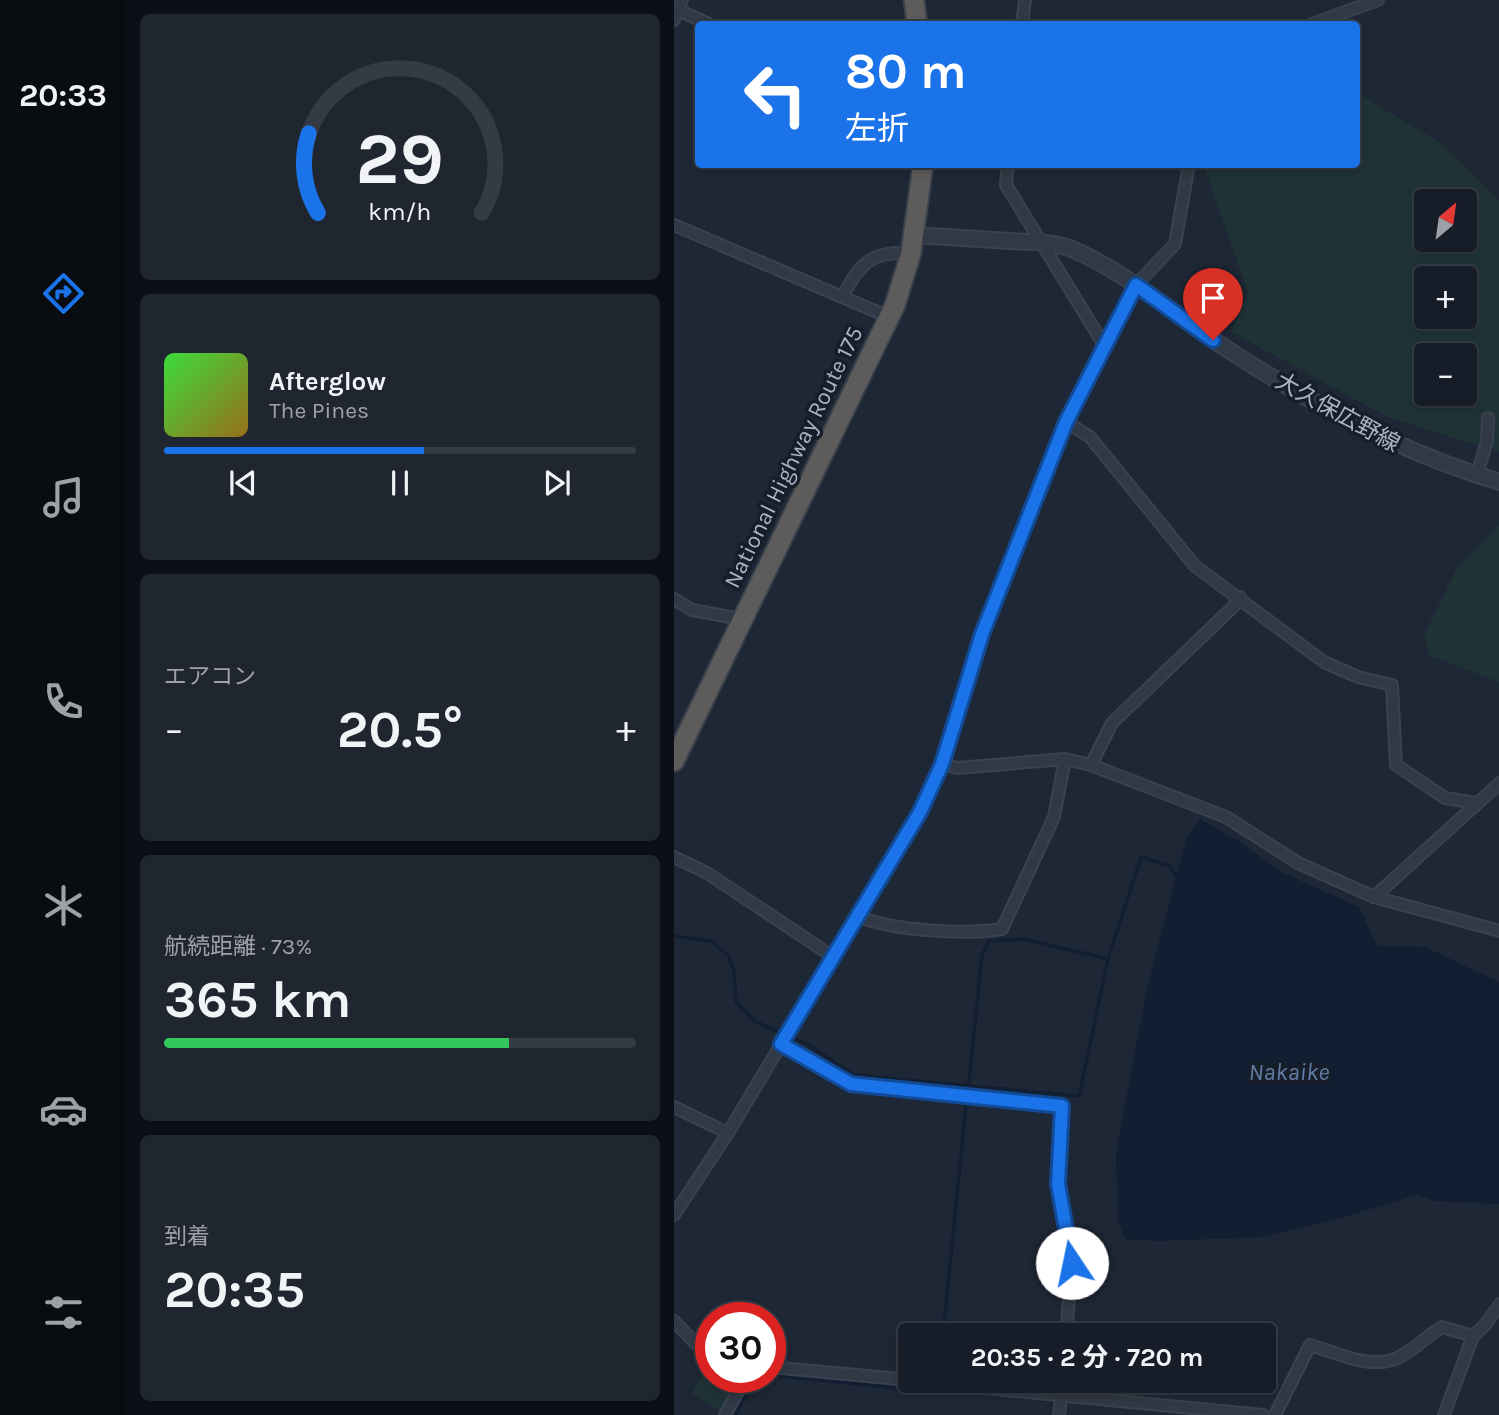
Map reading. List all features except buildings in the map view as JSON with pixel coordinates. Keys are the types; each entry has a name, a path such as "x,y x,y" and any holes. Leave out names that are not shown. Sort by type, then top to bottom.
{"highway":[{"path":"914,0 917,21"},
{"name":"National Highway Route 175","path":"674,761 889,317 913,244 922,168"}],"street":[{"path":"1022,21 1026,0"},
{"path":"1320,21 1378,0"},
{"path":"678,10 702,21"},
{"path":"1008,168 1006,185 1104,345"},
{"path":"674,1215 728,1133 920,812 942,764 982,634 1066,422 1136,285 1175,244 1188,168"},
{"path":"674,225 889,317"},
{"name":"大久保広野線","path":"913,244 1042,243 1071,249 1136,285 1224,348 1317,402 1398,446 1499,482"},
{"path":"842,297 860,265 887,252 913,244"},
{"path":"1477,475 1487,441 1488,418"},
{"path":"1066,422 1089,437 1195,566 1324,662 1358,677 1392,685 1396,765 1445,798 1476,803"},
{"path":"1091,765 1112,723 1234,606 1240,597"},
{"path":"674,599 692,610 741,619"},
{"path":"942,764 957,768 1065,759 1091,765 1226,817 1298,863 1374,897 1499,931"},
{"path":"857,916 878,924 979,933 1002,929 1054,817 1065,759"},
{"path":"1374,897 1499,783"},
{"path":"674,857 707,873 832,957"},
{"path":"781,1044 851,1084 1062,1106 1058,1184 1072,1263 1067,1323"},
{"path":"674,1107 728,1133"},
{"path":"1444,1415 1473,1336 1484,1326 1499,1304"},
{"path":"674,1321 695,1343"},
{"path":"1275,1415 1310,1345 1367,1362 1385,1362 1401,1357 1442,1327 1473,1336"},
{"path":"786,1369 898,1380"},
{"path":"725,1415 737,1393"},
{"path":"1040,1393 1263,1415"},
{"path":"1059,1415 1061,1395"}],"green space":[{"path":"1360,95 1439,142 1499,200 1499,452 1390,418 1231,332 1248,292 1204,168 1360,168"},
{"path":"1499,525 1499,682 1429,655 1424,635 1457,568"},
{"path":"695,1388 695,1393 737,1393 725,1414 692,1393"}],"water":[{"name":"Nakaike","path":"1200,819 1237,840 1279,871 1359,907 1377,946 1425,947 1499,982 1499,1204 1434,1201 1417,1195 1334,1220 1262,1237 1158,1241 1126,1239 1118,1223 1116,1153 1147,988 1186,840"}],"waterway":[{"path":"674,936 711,941 728,955 734,971 736,1001 754,1021 809,1045 853,1075 1079,1096 1108,959 1141,857 1170,866 1177,878"},
{"path":"968,1090 982,956 989,941 1024,939 1108,959"},
{"path":"944,1323 966,1105"},
{"path":"786,1377 898,1388"},
{"path":"735,1415 748,1393"}],"route":[{"path":"1072,1263 1058,1184 1062,1106 851,1084 781,1044 920,812 942,764 982,634 1066,422 1136,285 1213,340"}]}
